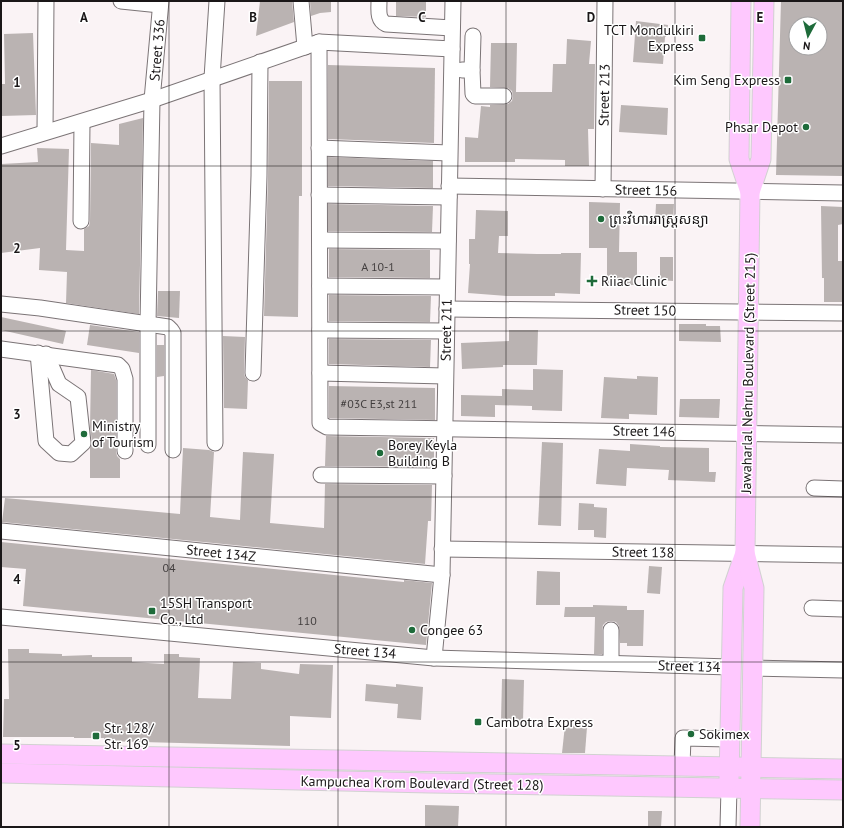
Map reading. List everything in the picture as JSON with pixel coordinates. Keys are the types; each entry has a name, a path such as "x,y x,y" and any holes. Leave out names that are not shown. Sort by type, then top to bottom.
{"main road":[{"name":"Jawaharlal Nehru Boulevard (Street 215)","path":"742,1 739,159 750,192"},
{"name":"Jawaharlal Nehru Boulevard (Street 215)","path":"750,827 754,588 745,553 750,192 761,159 764,1"},
{"name":"Jawaharlal Nehru Boulevard (Street 215)","path":"728,788 733,588 745,553"},
{"name":"Kampuchea Krom Boulevard (Street 128)","path":"1,754 843,769"},
{"path":"430,761 430,784"},
{"name":"Kampuchea Krom Boulevard (Street 128)","path":"1,773 430,784 843,790"}],"street":[{"path":"45,132 46,1"},
{"path":"121,1 161,3"},
{"path":"215,443 212,78 217,1"},
{"path":"301,1 312,44 319,148 320,372 445,376"},
{"path":"378,1 379,18 386,24 452,28"},
{"name":"Street 211","path":"434,658 442,575 453,1"},
{"name":"Street 213","path":"603,189 605,1"},
{"name":"Street 336","path":"148,445 148,324 152,100 161,3"},
{"path":"474,36 472,70 473,94 475,96 504,96"},
{"path":"1,146 152,100 312,44 452,49"},
{"path":"253,373 259,169 260,62"},
{"path":"451,69 472,70"},
{"path":"81,220 82,122"},
{"path":"319,148 450,152"},
{"name":"Street 156","path":"319,195 603,189 843,193"},
{"path":"320,240 448,242"},
{"path":"320,286 447,287"},
{"path":"1,304 40,308 168,327 172,330 173,450"},
{"name":"Street 150","path":"447,309 843,313"},
{"path":"320,330 446,330"},
{"path":"1,349 118,365 122,369 125,379 126,451"},
{"path":"42,354 59,384 78,397 84,443 71,454 60,453 46,441 42,354"},
{"name":"Street 146","path":"320,372 320,423 327,426 843,434"},
{"path":"320,475 444,476"},
{"path":"814,488 843,489"},
{"name":"Street 134Z","path":"1,531 442,575"},
{"name":"Street 138","path":"442,549 843,555"},
{"path":"812,608 843,609"},
{"name":"Street 134","path":"1,617 434,658 730,667"},
{"path":"610,663 611,630"},
{"path":"752,668 843,670"},
{"path":"682,766 683,738 729,739"},
{"name":"Jawaharlal Nehru Boulevard (Street 215)","path":"728,788 728,827"}],"building":[{"path":"260,1 292,1 294,22 256,36"},
{"path":"310,1 331,1 331,12 311,16"},
{"path":"396,1 426,1 426,17 396,16"},
{"name":"Phsar Depot","path":"781,1 843,1 843,176 776,175"},
{"path":"636,21 668,25 665,37 663,64 633,62"},
{"path":"33,33 36,115 1,116 1,84 5,84 4,34"},
{"path":"567,39 591,41 589,64 595,64 594,129 588,129 589,166 565,166 565,160 515,159 515,162 465,162 465,137 478,138 481,106 490,107 490,105 508,104 512,101 512,91 508,88 490,87 491,43 517,43 516,92 552,92 553,64 566,64"},
{"path":"328,65 435,68 434,143 328,139"},
{"path":"269,81 302,81 302,196 299,196 298,317 264,316"},
{"path":"621,105 668,108 667,135 619,132"},
{"path":"143,118 139,314 66,303 67,272 39,270 40,248 1,253 1,164 38,162 37,148 69,149 66,250 84,251 84,229 89,226 90,221 91,143 119,145 119,124"},
{"path":"328,157 433,161 433,188 328,186"},
{"path":"589,202 620,203 619,252 637,252 637,285 607,285 607,248 589,248"},
{"path":"328,204 433,206 432,232 328,231"},
{"path":"656,204 674,204 673,224 655,224"},
{"path":"821,206 843,207 843,224 838,225 838,261 843,261 843,302 824,302 824,278 822,278"},
{"path":"476,210 508,211 508,236 499,236 498,253 581,253 580,294 555,293 555,296 507,296 468,293 470,264 469,239 475,239"},
{"path":"329,249 430,250 430,278 329,277"},
{"path":"660,257 673,257 673,281 660,280"},
{"path":"158,291 180,291 179,318 157,316"},
{"path":"329,295 431,296 430,322 329,321"},
{"path":"1,317 66,331 63,344 1,330"},
{"path":"679,324 706,324 706,326 720,326 721,342 679,341"},
{"path":"90,325 139,332 139,353 87,345"},
{"path":"509,330 538,330 537,365 503,365 503,367 462,369 461,343 509,341"},
{"path":"223,336 245,337 244,373 248,380 247,409 224,408"},
{"path":"329,339 431,340 430,367 329,364"},
{"path":"157,345 164,345 164,376 157,377"},
{"path":"533,369 563,370 562,411 532,410 532,406 495,405 495,417 461,416 461,395 502,396 502,389 533,390"},
{"name":"Ministry of Tourism","path":"91,370 114,374 116,380 116,451 117,456 120,459 120,478 90,478 90,448 92,442 90,427"},
{"path":"637,376 658,377 657,415 629,414 629,419 601,418 604,377 637,379"},
{"path":"329,386 435,388 435,420 329,418"},
{"path":"680,399 720,399 719,418 679,417"},
{"name":"Borey Keyla Building B","path":"326,436 434,438 434,467 325,466"},
{"path":"542,442 563,443 561,526 538,525"},
{"path":"630,444 660,447 709,448 709,472 716,472 715,482 668,480 669,470 627,468 626,486 596,484 599,449 630,451"},
{"path":"183,448 209,450 214,452 210,517 240,520 243,452 274,454 270,523 324,528 325,484 432,485 431,521 428,521 425,564 2,522 5,498 180,514"},
{"path":"579,503 594,504 594,507 607,508 606,538 594,537 594,530 578,530"},
{"path":"1,542 404,582 404,580 432,583 426,645 23,606 26,569 1,567"},
{"path":"649,566 662,567 660,594 647,593"},
{"path":"537,571 560,572 560,605 536,605"},
{"path":"593,605 627,606 627,610 644,610 643,646 627,646 627,643 620,643 619,626 616,622 611,621 606,622 603,625 602,654 594,654 595,617 564,617 565,607 593,607"},
{"path":"8,649 29,649 29,653 62,654 62,656 92,655 92,657 132,657 132,662 164,664 164,654 179,654 179,657 200,658 198,698 231,699 233,662 261,663 261,669 299,674 300,664 333,665 331,718 290,716 290,746 104,741 104,738 74,737 3,737 4,699 9,699"},
{"path":"502,679 524,680 523,721 501,721"},
{"path":"366,684 396,687 396,684 423,687 421,720 397,718 398,704 365,701"},
{"path":"565,725 587,727 585,753 562,753"},
{"path":"425,805 459,806 458,827 425,827"},
{"path":"648,811 662,811 661,827 648,827"}],"place":[{"name":"TCT Mondulkiri Express","path":"702,38"},
{"name":"Kim Seng Express","path":"788,80"},
{"name":"Phsar Depot","path":"806,127"},
{"name":"ព្រះវិហាររាស្ត្រសន្យា","path":"601,219"},
{"name":"Riiac Clinic","path":"592,281"},
{"name":"Ministry of Tourism","path":"84,434"},
{"name":"Borey Keyla Building B","path":"380,453"},
{"name":"15SH Transport Co., Ltd","path":"152,611"},
{"name":"Congee 63","path":"412,630"},
{"name":"Cambotra Express","path":"478,722"},
{"name":"Sokimex","path":"691,734"},
{"name":"Str. 128/ Str. 169","path":"96,736"}]}
